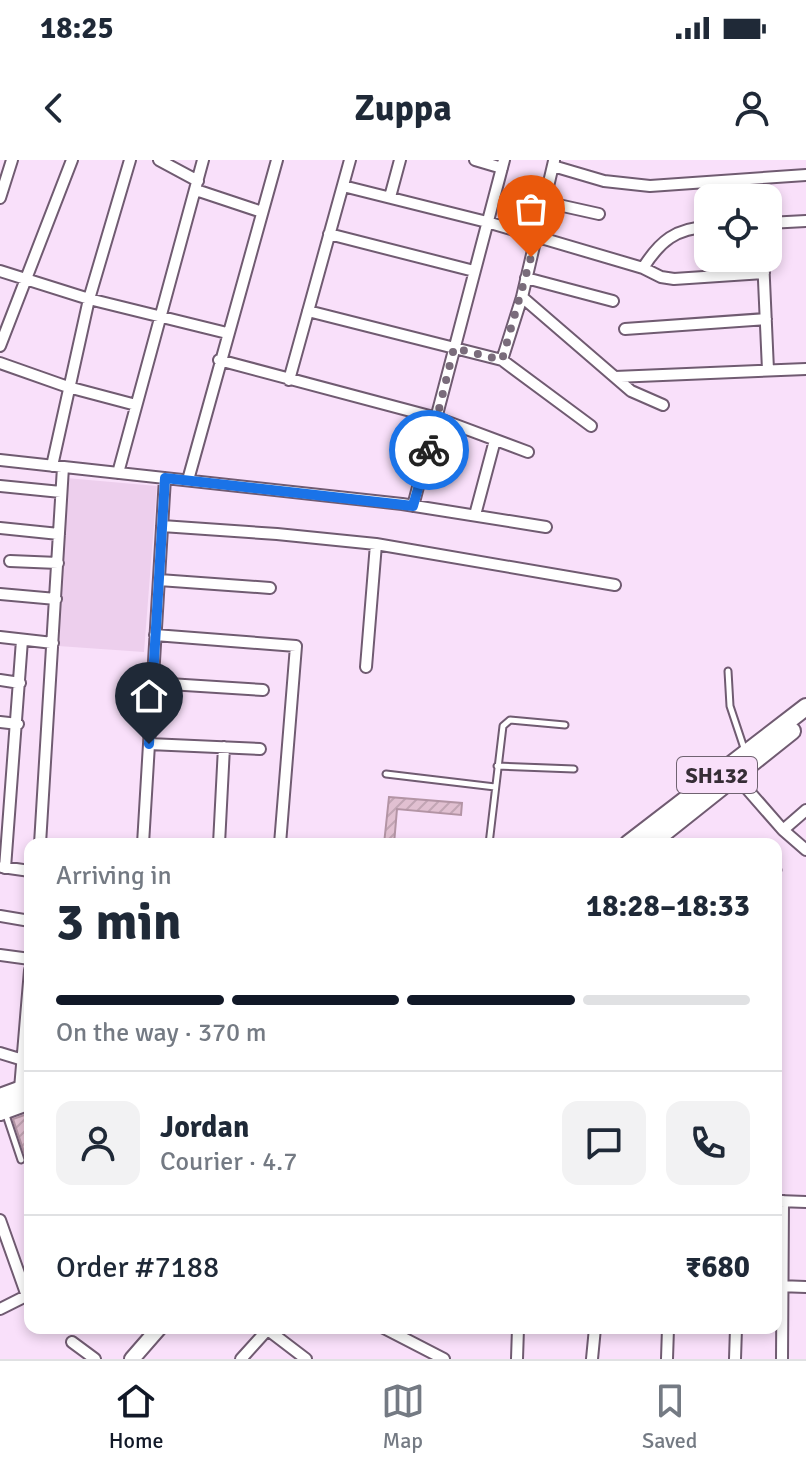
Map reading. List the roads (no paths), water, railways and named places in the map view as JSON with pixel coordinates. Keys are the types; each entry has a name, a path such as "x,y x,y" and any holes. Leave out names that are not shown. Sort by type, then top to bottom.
{"main road":[{"name":"SH132","path":"657,838 732,771 746,753 806,707"},
{"name":"SH132","path":"637,838 806,720"},
{"path":"2,1106 24,1094"},
{"path":"132,1359 154,1334"}],"street":[{"path":"0,198 12,160"},
{"path":"0,346 72,160"},
{"path":"40,838 58,563 61,492 57,466 68,387 89,299 130,160"},
{"path":"159,160 197,185 262,212"},
{"path":"118,473 203,160"},
{"path":"188,480 277,160"},
{"path":"289,380 350,160"},
{"path":"390,197 400,160"},
{"path":"413,506 503,164 475,160"},
{"path":"502,360 522,297 554,163 604,181 650,186 806,175"},
{"path":"343,186 536,236 643,268 661,277 674,279 764,273 768,370"},
{"path":"545,202 599,214"},
{"path":"782,222 806,221"},
{"path":"643,268 657,250 681,230 694,229"},
{"path":"329,234 474,271"},
{"path":"0,271 89,299 227,333"},
{"path":"526,278 613,301"},
{"path":"522,297 615,377 642,397 663,405"},
{"path":"308,311 502,360 591,426"},
{"path":"625,329 766,319"},
{"path":"219,360 437,418 528,452"},
{"path":"0,363 68,387 136,405"},
{"path":"615,377 806,369"},
{"path":"475,515 495,440"},
{"path":"0,460 413,506 546,527"},
{"path":"143,838 165,478"},
{"path":"0,486 61,492"},
{"path":"162,526 376,544 615,585"},
{"path":"0,528 59,534"},
{"path":"366,667 376,544"},
{"path":"10,561 58,563"},
{"path":"159,580 270,588"},
{"path":"0,594 56,599"},
{"path":"155,635 296,646 280,838"},
{"path":"0,637 53,643"},
{"path":"22,640 18,724 13,782 5,824 3,867 24,870"},
{"path":"0,680 20,683"},
{"path":"153,683 263,690"},
{"path":"0,722 18,724"},
{"path":"149,744 260,749"},
{"path":"219,838 224,747"},
{"path":"732,771 783,830 806,850"},
{"path":"0,781 13,782"},
{"path":"783,830 806,810"},
{"path":"0,916 24,920"},
{"path":"0,955 24,958"},
{"path":"24,1047 24,1068"},
{"path":"0,1053 23,1060"},
{"path":"782,1201 806,1202"},
{"path":"0,1220 24,1284"},
{"path":"782,1286 806,1287"},
{"path":"0,1309 24,1297"},
{"path":"241,1359 264,1334"},
{"path":"275,1334 306,1359"},
{"path":"393,1334 428,1356 444,1359"},
{"path":"517,1359 518,1334"},
{"path":"592,1359 594,1334"},
{"path":"667,1359 668,1334"},
{"path":"735,1359 736,1334"},
{"path":"781,1334 782,1359"},
{"path":"72,1342 95,1359"}],"lane":[{"path":"728,671 730,706 746,753"},
{"path":"490,838 503,726 510,720 565,725"},
{"path":"497,766 574,769"},
{"path":"386,774 495,787"},
{"path":"2,1106 21,1160"}]}
